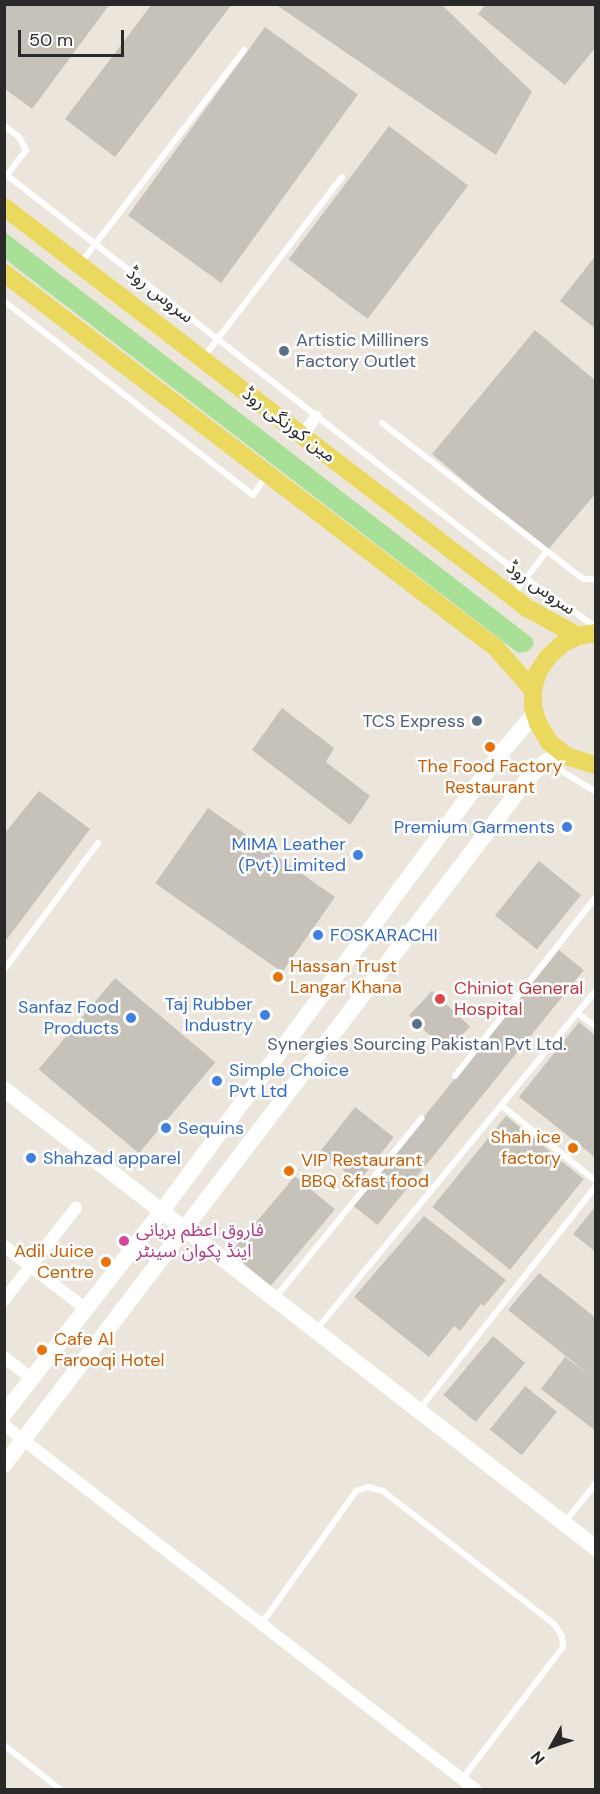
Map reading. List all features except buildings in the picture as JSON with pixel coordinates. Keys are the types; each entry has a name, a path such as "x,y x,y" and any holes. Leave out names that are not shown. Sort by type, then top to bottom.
{"main road":[{"name":"مین کورنگی روڈ","path":"4,207 512,596 587,635"},
{"path":"4,273 495,648 533,690"},
{"path":"587,635 562,644 548,657 538,672 533,690 534,714 549,742 566,756 596,765"}],"street":[{"path":"302,435 316,417"},
{"path":"7,1407 32,1379 162,1210 497,759 534,714"},
{"path":"4,1465 529,777 547,761 566,756"},
{"path":"4,1089 596,1548"},
{"path":"4,1300 76,1208"},
{"path":"4,1246 86,1309"},
{"path":"4,1357 32,1379"},
{"path":"4,1425 474,1789"}],"lane":[{"path":"80,265 244,50"},
{"path":"4,126 19,137 26,150 6,174"},
{"name":"سروس روڈ","path":"6,174 526,579 596,627"},
{"path":"202,359 342,177"},
{"path":"4,301 254,495 268,474"},
{"path":"382,423 584,579 596,579"},
{"path":"512,596 547,551"},
{"path":"547,761 596,792"},
{"path":"4,970 98,843"},
{"path":"455,1076 596,897"},
{"path":"316,1330 596,990"},
{"path":"577,1013 596,1027"},
{"path":"502,1106 596,1181"},
{"path":"275,1299 422,1118"},
{"path":"418,1411 596,1186"},
{"path":"564,1524 596,1483"},
{"path":"262,1623 356,1491 368,1487 383,1491 555,1625 562,1636 562,1647 462,1779"},
{"path":"4,1745 61,1790"}],"green space":[{"path":"5,232 532,638 534,645 528,651 518,653 5,259"}],"place":[{"name":"Artistic Milliners Factory Outlet","path":"284,351"},
{"name":"TCS Express","path":"477,721"},
{"name":"The Food Factory Restaurant","path":"490,747"},
{"name":"Premium Garments","path":"567,827"},
{"name":"MIMA Leather (Pvt) Limited","path":"358,855"},
{"name":"FOSKARACHI","path":"318,935"},
{"name":"Hassan Trust Langar Khana","path":"278,977"},
{"name":"Chiniot General Hospital","path":"440,999"},
{"name":"Taj Rubber Industry","path":"265,1015"},
{"name":"Sanfaz Food Products","path":"131,1018"},
{"name":"Synergies Sourcing Pakistan Pvt Ltd.","path":"417,1024"},
{"name":"Simple Choice Pvt Ltd","path":"217,1081"},
{"name":"Sequins","path":"166,1128"},
{"name":"Shah ice factory","path":"573,1148"},
{"name":"Shahzad apparel","path":"31,1158"},
{"name":"VIP Restaurant BBQ &fast food","path":"289,1171"},
{"name":"فاروق اعظم بریانی اینڈ پکوان سینٹر","path":"124,1241"},
{"name":"Adil Juice Centre","path":"106,1262"},
{"name":"Cafe Al Farooqi Hotel","path":"42,1350"}]}
